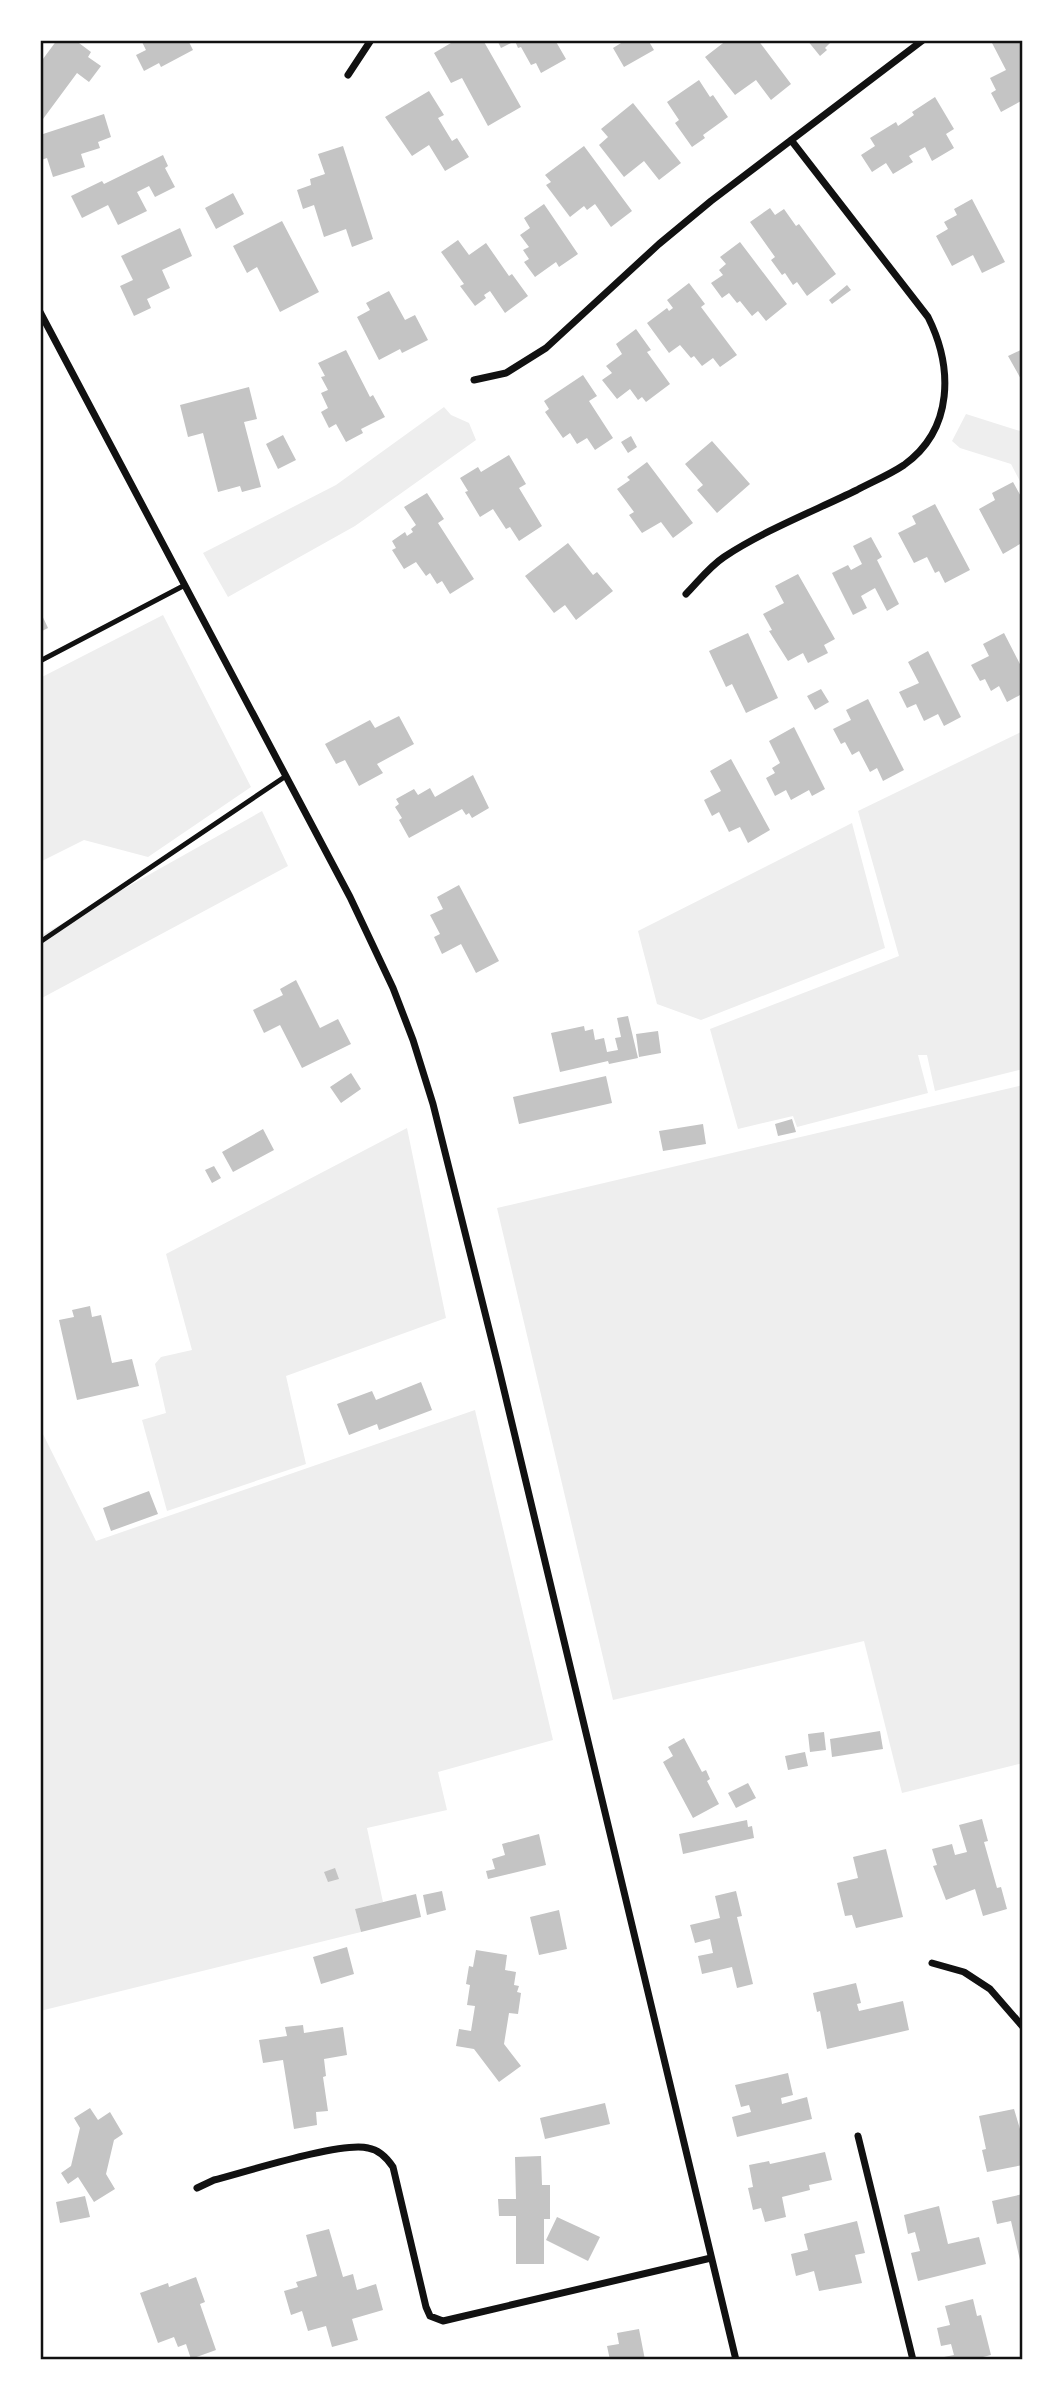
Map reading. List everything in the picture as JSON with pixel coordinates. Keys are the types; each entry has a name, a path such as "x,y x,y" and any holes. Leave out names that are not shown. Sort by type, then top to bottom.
{"street":[{"path":"348,75 371,40"},
{"path":"474,380 506,373 546,348 659,244 711,201 923,40"},
{"path":"686,594 722,558 905,465 931,436 944,401 944,361 939,339 928,317 791,140"},
{"path":"40,312 375,948 393,988 424,1073 502,1378 736,2360"},
{"path":"932,1963 964,1972 989,1989 1023,2027"},
{"path":"858,2136 913,2360"},
{"path":"197,2188 214,2180 345,2147 369,2148 380,2153 393,2167 426,2307 430,2316 443,2321 712,2258"}],"lane":[{"path":"40,661 186,586"},
{"path":"40,942 286,776"}],"shaded area":[{"path":"444,407 451,415 469,423 476,440 355,526 228,597 203,553 336,485"},
{"path":"966,414 1023,432 1023,487 1011,464 960,448 952,441"},
{"path":"163,615 251,787 148,857 84,840 40,862 40,678"},
{"path":"1023,731 1023,1069 935,1091 927,1055 918,1055 928,1093 797,1127 793,1116 738,1129 710,1029 899,956 858,811"},
{"path":"262,811 288,866 40,999 40,936"},
{"path":"852,823 885,948 701,1020 657,1004 638,931"},
{"path":"1023,1085 1023,1763 902,1793 864,1641 613,1700 497,1208"},
{"path":"407,1128 446,1318 286,1376 306,1464 167,1511 142,1420 166,1413 155,1364 161,1357 192,1350 166,1254"},
{"path":"475,1410 553,1740 438,1772 447,1810 367,1828 383,1902 355,1909 361,1932 40,2011 40,1428 96,1541"}],"building":[{"path":"57,40 75,40 91,52 88,57 101,66 89,82 77,73 43,119 40,117 40,63"},
{"path":"141,40 188,40 193,50 161,67 159,63 144,71 136,55 146,50"},
{"path":"456,40 483,40 521,107 488,126 462,78 451,83 434,53"},
{"path":"497,40 555,40 566,59 541,73 536,63 531,65 515,41 501,48"},
{"path":"626,40 648,40 654,50 624,67 613,48"},
{"path":"727,40 758,40 791,84 771,100 756,80 735,95 705,57"},
{"path":"807,40 833,40 820,56"},
{"path":"997,40 1018,40 1023,48 1023,100 1001,112 991,93 996,90 990,78 1006,70 992,43"},
{"path":"699,80 728,117 703,135 705,138 692,147 675,123 679,120 667,102"},
{"path":"429,91 444,115 438,118 452,141 457,138 469,157 445,171 429,145 412,156 385,117"},
{"path":"935,97 954,129 946,134 954,148 932,161 925,147 909,156 913,162 893,174 886,163 872,172 861,155 875,146 870,138 896,122 898,126 914,115 912,112"},
{"path":"633,103 681,163 659,180 644,161 624,177 599,145 608,137 601,129"},
{"path":"104,114 111,137 98,142 100,148 81,154 85,167 53,177 47,158 40,159 40,135"},
{"path":"343,146 373,239 352,247 346,229 324,237 314,205 303,209 297,190 311,185 310,179 325,174 318,154"},
{"path":"584,146 632,211 611,227 595,204 587,210 584,206 570,217 546,185 551,182 545,175"},
{"path":"163,155 168,166 165,168 175,187 155,197 149,186 137,192 147,211 118,225 108,205 82,218 71,196 102,181 104,184"},
{"path":"233,193 244,214 216,229 205,208"},
{"path":"972,199 1005,262 982,273 973,255 952,266 936,236 948,229 944,222 957,215 954,209"},
{"path":"544,204 578,254 559,267 556,262 535,277 524,262 529,259 523,250 529,247 520,235 530,228 524,218"},
{"path":"770,208 775,215 784,209 796,226 799,224 836,274 807,296 797,282 793,285 785,273 782,275 771,260 775,257 750,222"},
{"path":"282,221 319,292 280,312 257,267 247,273 233,246"},
{"path":"180,228 192,256 162,270 170,288 147,299 151,308 134,316 120,286 133,280 121,256"},
{"path":"458,240 469,255 486,243 509,276 512,274 528,296 505,313 490,291 484,295 486,298 475,306 460,286 464,284 441,252"},
{"path":"740,242 787,304 766,321 758,311 752,316 740,301 737,303 729,293 722,298 711,283 723,275 719,270 726,264 720,257"},
{"path":"689,283 705,304 701,307 737,355 720,367 713,358 702,366 680,345 669,353 647,323 667,308 669,311 673,308 667,300"},
{"path":"847,285 851,290 832,304 829,300"},
{"path":"389,291 405,320 415,315 428,340 402,353 400,349 379,360 357,317 370,310 366,303"},
{"path":"636,329 651,350 647,352 670,384 646,402 642,397 638,400 630,389 617,399 602,380 612,373 606,366 622,354 616,344"},
{"path":"1023,349 1023,388 1008,356"},
{"path":"346,350 370,397 373,395 385,417 361,429 363,433 346,442 336,424 329,428 321,412 328,408 321,393 328,390 318,363"},
{"path":"583,375 597,396 589,401 613,438 595,450 587,438 577,444 570,433 563,438 545,412 549,409 544,401"},
{"path":"249,387 257,419 244,422 261,487 242,492 240,486 218,492 203,433 188,437 180,405"},
{"path":"283,435 296,460 278,469 266,444"},
{"path":"631,436 637,447 628,453 621,442"},
{"path":"712,441 750,484 717,513 697,490 703,485 685,464"},
{"path":"509,455 526,484 519,488 542,526 519,541 510,527 506,529 493,509 480,517 460,478 478,467 481,472"},
{"path":"647,462 693,523 673,538 661,522 642,533 629,515 634,512 617,489 630,480 627,477"},
{"path":"1013,482 1023,500 1023,549 1020,544 1003,554 979,509 995,500 992,493"},
{"path":"427,493 444,519 438,523 474,579 450,594 442,581 437,584 430,573 426,576 416,562 404,569 392,550 396,548 392,541 405,532 407,536 413,532 411,529 416,525 404,507"},
{"path":"935,504 970,570 945,583 939,571 935,573 927,557 914,563 898,533 916,524 912,516"},
{"path":"871,537 882,557 877,560 899,604 887,611 875,588 861,596 867,608 853,615 832,573 848,565 851,570 862,564 853,546"},
{"path":"568,543 593,575 597,572 613,591 576,620 565,605 554,613 525,576"},
{"path":"798,574 835,639 824,645 828,653 808,663 803,653 788,661 769,631 772,630 763,614 784,603 775,586"},
{"path":"40,611 48,628 40,632"},
{"path":"748,633 778,698 746,713 732,684 726,687 709,651"},
{"path":"1004,633 1023,670 1023,701 1020,695 1007,702 999,686 991,691 985,679 980,681 971,665 989,656 983,644"},
{"path":"928,651 961,717 944,726 938,714 924,721 916,704 907,708 899,692 919,683 908,662"},
{"path":"821,689 829,702 815,710 807,696"},
{"path":"868,699 904,770 883,781 877,768 870,772 859,751 852,755 845,742 841,744 833,729 851,720 846,710"},
{"path":"399,716 414,744 377,764 383,773 359,786 345,760 336,764 325,744 370,720 375,728"},
{"path":"794,727 825,789 812,796 809,790 791,800 786,790 775,796 766,778 775,773 772,768 780,763 769,741"},
{"path":"731,759 770,830 748,843 740,827 729,832 719,812 712,816 704,800 721,791 710,771"},
{"path":"473,775 489,808 472,818 462,809 409,838 399,820 402,818 395,807 399,804 396,799 414,789 418,795 430,788 435,797"},
{"path":"459,885 499,961 476,973 461,944 442,954 434,937 440,934 430,915 443,909 437,897"},
{"path":"296,980 320,1028 338,1019 351,1044 302,1068 280,1025 264,1033 253,1010 283,995 280,989"},
{"path":"628,1016 638,1058 609,1064 608,1061 560,1072 551,1033 584,1026 585,1031 593,1029 595,1040 604,1038 607,1052 618,1050 615,1038 621,1037 617,1018"},
{"path":"658,1031 661,1053 639,1057 636,1034"},
{"path":"351,1073 361,1089 341,1103 330,1087"},
{"path":"606,1076 612,1103 519,1124 513,1097"},
{"path":"792,1119 796,1132 778,1136 775,1124"},
{"path":"703,1124 706,1144 663,1151 659,1131"},
{"path":"263,1129 274,1150 233,1172 222,1152"},
{"path":"214,1166 221,1178 212,1183 205,1170"},
{"path":"90,1306 92,1317 101,1315 112,1363 132,1359 139,1386 77,1400 59,1320 74,1317 72,1310"},
{"path":"421,1382 432,1410 379,1430 377,1424 349,1435 337,1404 372,1391 376,1400"},
{"path":"149,1491 158,1514 111,1531 103,1508"},
{"path":"880,1731 883,1749 832,1757 830,1739"},
{"path":"824,1732 826,1750 810,1752 808,1734"},
{"path":"684,1738 702,1772 706,1770 710,1779 707,1781 719,1804 693,1818 663,1762 673,1756 668,1747"},
{"path":"805,1752 808,1766 788,1770 785,1756"},
{"path":"748,1783 756,1798 736,1808 728,1793"},
{"path":"982,1819 988,1841 984,1842 997,1888 1001,1887 1007,1909 983,1916 975,1889 946,1900 933,1866 937,1865 932,1849 952,1844 955,1855 967,1852 959,1825"},
{"path":"747,1820 748,1827 752,1826 754,1838 683,1854 679,1834"},
{"path":"539,1834 546,1865 488,1879 486,1871 495,1869 492,1859 505,1855 502,1844"},
{"path":"886,1849 903,1917 856,1928 852,1915 845,1916 837,1883 858,1878 853,1857"},
{"path":"335,1868 339,1879 328,1882 324,1872"},
{"path":"442,1891 446,1910 427,1915 423,1895"},
{"path":"736,1891 742,1916 737,1917 753,1984 737,1988 732,1967 702,1974 698,1956 713,1953 710,1939 695,1943 690,1925 720,1918 715,1896"},
{"path":"416,1894 421,1917 361,1932 355,1909"},
{"path":"559,1910 567,1949 539,1955 530,1917"},
{"path":"347,1947 354,1974 321,1984 313,1957"},
{"path":"476,1950 507,1955 505,1970 516,1972 514,1985 519,1986 517,1992 521,1993 518,2014 509,2013 504,2044 521,2066 499,2082 474,2049 456,2046 459,2029 471,2031 475,2006 467,2005 470,1985 466,1984 469,1966 473,1967"},
{"path":"856,1983 861,2003 857,2004 859,2011 903,2001 909,2030 827,2049 820,2011 817,2012 813,1993"},
{"path":"303,2025 304,2033 343,2027 347,2055 324,2059 326,2076 323,2077 328,2111 316,2112 317,2125 294,2129 283,2060 263,2063 259,2040 287,2036 285,2027"},
{"path":"788,2073 793,2095 781,2098 782,2104 807,2097 812,2119 737,2137 732,2117 751,2112 749,2105 741,2107 735,2085"},
{"path":"605,2103 610,2124 545,2139 540,2118"},
{"path":"90,2108 98,2120 110,2112 123,2134 114,2140 106,2174 115,2189 94,2202 78,2177 68,2184 61,2173 71,2166 80,2128 74,2118"},
{"path":"1014,2109 1023,2139 1023,2165 987,2172 982,2150 986,2149 979,2116"},
{"path":"825,2152 832,2180 809,2185 810,2190 782,2197 786,2217 765,2222 761,2208 753,2210 748,2188 753,2187 749,2165 769,2161 770,2164"},
{"path":"541,2156 542,2185 550,2185 550,2219 544,2219 544,2264 516,2264 516,2216 499,2216 498,2199 516,2199 515,2157"},
{"path":"1023,2194 1022,2269 1011,2221 997,2224 992,2201"},
{"path":"85,2196 90,2217 60,2223 56,2202"},
{"path":"939,2206 948,2244 979,2237 986,2264 918,2281 911,2253 920,2251 915,2232 908,2234 904,2215"},
{"path":"557,2217 600,2237 588,2261 546,2240"},
{"path":"857,2221 865,2253 855,2255 862,2283 819,2291 814,2271 796,2276 791,2254 808,2250 804,2234"},
{"path":"329,2229 343,2277 353,2274 357,2290 376,2284 383,2310 352,2319 358,2340 332,2347 326,2326 308,2331 302,2311 291,2315 284,2291 298,2287 296,2282 317,2276 306,2235"},
{"path":"196,2277 205,2302 200,2304 216,2350 191,2359 186,2344 178,2347 174,2337 158,2343 140,2293 168,2283 169,2287"},
{"path":"973,2299 977,2316 981,2315 991,2355 979,2360 945,2360 944,2357 954,2355 951,2344 941,2346 937,2328 950,2325 945,2306"},
{"path":"639,2329 645,2360 610,2360 607,2346 619,2344 617,2333"}]}
